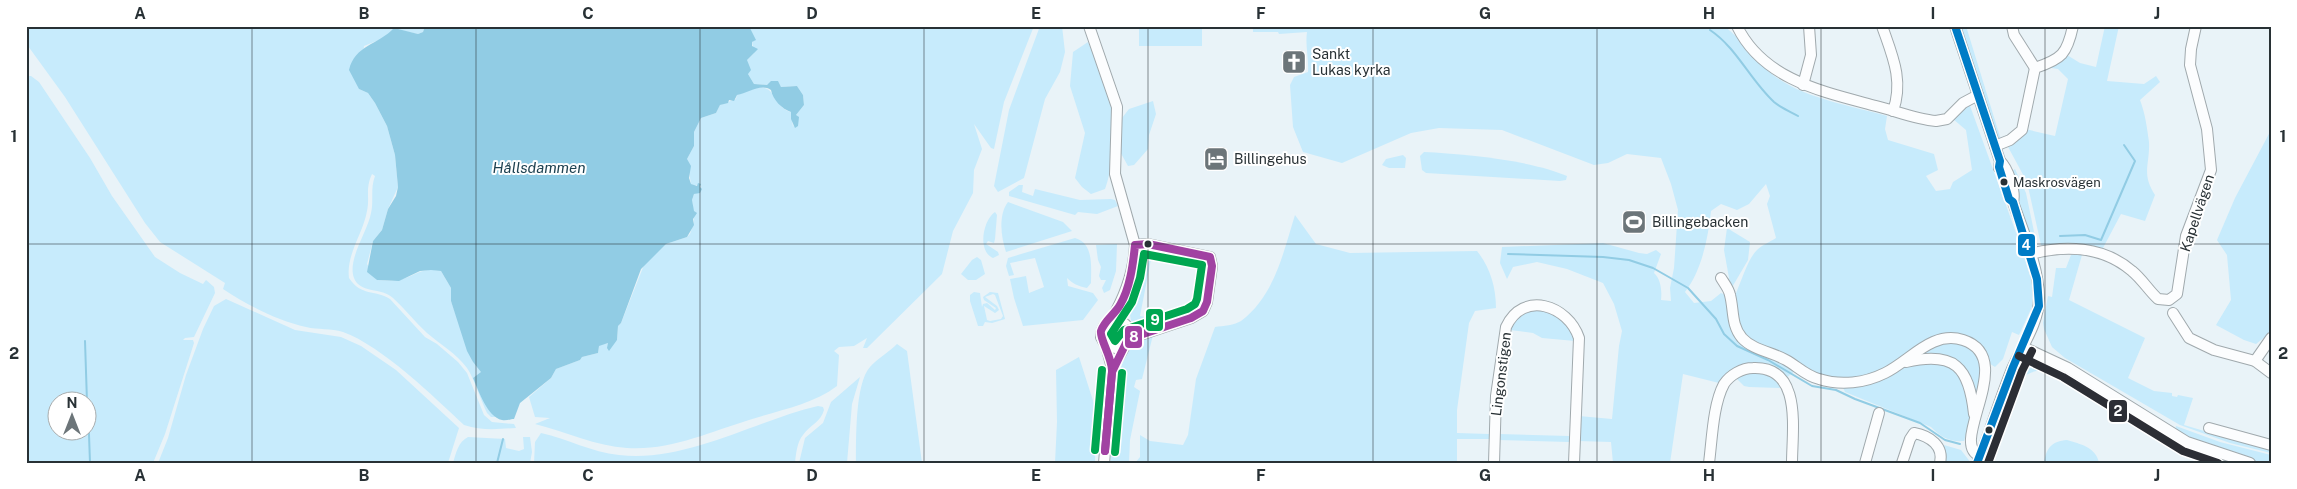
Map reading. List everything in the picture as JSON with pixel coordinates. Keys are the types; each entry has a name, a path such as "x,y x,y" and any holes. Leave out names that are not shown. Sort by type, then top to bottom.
{"street":[{"path":"1089,26 1118,107 1115,174 1135,245 1134,257 1122,302 1111,320 1102,327 1101,332 1102,342 1106,346 1112,368 1104,463"},
{"path":"1737,26 1743,38 1770,66 1803,85 1929,120 1942,120 1951,116 1963,102 1978,95"},
{"path":"1803,85 1812,54 1809,26"},
{"path":"1882,26 1898,77 1898,97 1894,111"},
{"path":"1955,26 2000,162 1999,169 2010,199 2014,202 2039,289 2039,306 2023,348 2010,374 1979,460"},
{"path":"1995,146 2010,140 2022,130 2036,68 2014,35 2012,26"},
{"path":"2036,68 2060,57 2067,49 2073,26"},
{"name":"Kapellvägen","path":"2030,254 2076,248 2095,252 2110,257 2131,270 2158,299 2169,300 2177,294 2186,236 2211,170 2207,129 2190,65 2190,53 2196,26"},
{"path":"1106,346 1116,348 1127,341 1191,318 1203,311 1207,302 1212,266 1210,257 1148,244 1135,245"},
{"path":"1721,278 1730,294 1733,319 1742,337 1750,344 1774,354 1818,379 1844,383 1866,381 1885,373 1930,344 1943,339 1962,340 1975,348 1984,363 1985,377 1982,398 1974,420 1970,448 1979,460"},
{"path":"1112,368 1129,334 1125,324 1122,302"},
{"name":"Lingonstigen","path":"1494,463 1496,396 1506,327 1511,318 1519,311 1538,305 1553,308 1565,315 1573,324 1579,338 1574,463"},
{"path":"2173,312 2185,333 2197,343 2214,350 2255,361 2271,373"},
{"path":"1111,320 1119,320 1125,324"},
{"path":"2255,361 2271,338"},
{"path":"2023,348 2068,368 2187,442 2250,463"},
{"path":"1903,363 1925,358 1938,358 1956,366 1963,372 1969,382 1974,420"},
{"path":"1709,463 1719,397 1725,382 1741,370 1755,368 1771,371 1788,387 1792,407 1792,463"},
{"path":"1864,463 1879,413"},
{"path":"2209,428 2271,445"},
{"path":"1902,463 1914,433 1922,434 1940,447 1942,454 1940,463"}],"shaded area":[{"path":"26,26 425,26 423,32 418,34 394,29 384,38 364,46 359,89 368,93 387,126 395,155 398,187 388,209 382,230 373,241 367,264 377,280 396,281 422,271 441,271 451,288 451,301 473,362 482,372 473,378 490,411 496,417 491,417 487,413 470,372 458,358 427,333 393,298 383,292 361,286 354,278 353,262 371,213 375,176 372,174 369,184 367,211 352,252 349,278 359,288 390,299 425,337 437,344 458,362 467,373 484,415 492,422 514,424 516,428 484,429 464,425 407,373 374,348 343,332 295,324 263,312 223,289 225,283 160,242 145,223 65,97 28,46 26,47"},
{"path":"749,26 1034,26 1004,102 994,149 991,148 974,124 982,149 974,170 973,193 953,231 942,274 867,348 863,348 867,338 854,346 839,347 834,351 839,355 837,386 817,398 689,440 658,447 627,448 604,445 535,424 550,418 535,417 529,397 551,378 556,369 580,360 582,357 598,353 599,345 608,343 608,345 617,340 618,326 621,323 644,265 666,244 687,237 690,234 694,222 692,200 694,194 700,191 701,184 694,186 691,184 687,159 694,146 694,132 701,118 716,113 720,105 736,99 737,95 763,87 771,92 785,110 791,112 793,127 796,115 804,105 803,95 797,86 781,87 776,81 767,85 754,84 748,74 747,60 754,53 752,42 755,40"},
{"path":"1040,26 1062,26 1065,52 1060,72 1045,99 1024,178 998,192 994,186 1009,110"},
{"path":"1139,26 1202,26 1202,46 1139,46"},
{"path":"1253,26 1724,26 1737,37 1766,69 1786,83 1813,96 1887,116 1885,129 1888,140 1934,154 1938,170 1926,176 1936,191 1950,189 1953,182 1972,170 1966,130 1953,119 1969,103 2033,285 2032,307 2019,335 2012,332 2003,359 1995,367 1989,363 1974,343 1968,339 1952,336 1929,342 1887,369 1864,378 1840,380 1810,371 1780,354 1748,340 1736,323 1734,301 1748,263 1757,250 1776,238 1767,204 1770,196 1766,184 1749,204 1737,210 1721,204 1711,211 1706,243 1700,264 1685,292 1694,303 1711,301 1721,293 1728,296 1732,329 1750,348 1770,355 1796,370 1785,379 1777,373 1759,366 1742,366 1734,369 1719,383 1683,374 1670,463 1613,463 1611,442 1578,441 1579,416 1612,419 1622,331 1614,304 1603,283 1567,269 1537,262 1513,267 1507,279 1500,263 1502,247 1603,243 1639,253 1647,254 1656,250 1661,254 1654,273 1660,285 1661,300 1671,301 1670,288 1674,268 1678,210 1661,158 1627,154 1608,163 1594,165 1502,130 1439,128 1411,133 1342,163 1303,152 1293,127 1290,85 1294,77 1308,72 1307,32 1279,34 1278,32 1253,32"},
{"path":"1960,26 1966,26 2001,140 1997,137"},
{"path":"2105,26 2119,26 2107,81 2144,84 2156,76 2160,82 2140,100 2145,115 2149,142 2147,175 2155,195 2145,221 2121,214 2103,248 2072,243 2041,245 2027,182 2007,145 2025,129 2055,136 2068,79 2058,69 2045,67 2067,55 2080,63 2096,67"},
{"path":"1088,42 1111,99 1115,116 1111,164 1105,189 1091,194 1075,178 1085,133 1070,86 1073,52"},
{"path":"26,76 31,76 39,82 90,158 112,196 155,257 180,273 203,284 206,280 214,287 215,293 194,337 183,340 193,340 194,343 165,434 153,463 26,463"},
{"path":"1153,101 1156,114 1149,135 1148,149 1134,165 1128,166 1118,148 1122,118 1129,109"},
{"path":"2271,130 2271,332 2256,344 2244,340 2216,325 2231,300 2227,255 2217,240 2235,198"},
{"path":"1424,152 1478,156 1516,162 1552,170 1567,176 1566,180 1560,181 1426,173 1422,170 1420,156"},
{"path":"1403,155 1406,158 1405,168 1389,168 1382,165 1386,159"},
{"path":"2015,169 2026,193 2037,246 2029,237 2014,190 2018,188 2011,172"},
{"path":"1019,185 1023,185 1022,192 1033,196 1035,189 1080,200 1111,199 1115,200 1118,206 1097,214 1078,212 1075,215 1009,196 1009,192"},
{"path":"1008,202 1063,222 1072,231 1006,252 1001,226 1003,213"},
{"path":"995,212 997,215 994,243 988,241 986,244 998,252 999,255 993,258 988,254 983,242 987,222"},
{"path":"1295,215 1316,244 1350,253 1477,251 1491,278 1495,292 1496,308 1475,311 1469,323 1457,410 1457,433 1489,434 1489,439 1457,439 1457,463 1135,463 1140,457 1140,435 1150,441 1183,445 1188,435 1196,379 1215,327 1241,321 1253,311 1262,299 1282,258"},
{"path":"1727,228 1750,242 1748,260 1731,289 1724,250"},
{"path":"1075,238 1086,245 1088,250 1091,263 1091,283 1087,288 1071,282 1067,278 1068,286 1093,293 1098,300 1083,320 1023,326 1010,279 1026,276 1029,293 1044,287 1035,258 1010,263 1014,275 1009,276 1006,266 1008,258"},
{"path":"1117,244 1116,271 1110,290 1104,293 1102,288 1106,280 1101,280 1099,276 1101,267 1096,245"},
{"path":"1152,250 1157,251 1156,254 1152,254 1140,316 1145,317 1145,322 1160,322 1160,317 1162,317 1164,322 1140,330 1139,328 1135,329 1131,320 1130,301 1144,253"},
{"path":"2071,255 2082,255 2069,300 2145,338 2128,378 2154,391 2172,393 2172,396 2177,397 2178,395 2193,398 2184,425 2221,436 2271,447 2271,453 2230,443 2180,425 2065,358 2052,347 2043,323 2048,296 2052,297 2056,268 2066,268"},
{"path":"977,257 981,260 985,274 976,280 968,280 961,274 972,260"},
{"path":"974,292 980,293 982,307 983,304 987,303 995,310 996,308 984,300 983,297 990,292 998,293 1005,319 992,323 985,322 983,326 978,326 970,295","holes":["995,295 1003,316 1001,319 990,321 987,320 984,306 995,313 999,310 997,306 985,297"]},
{"path":"226,299 295,330 341,337 361,346 396,370 459,428 448,463 158,463 168,438 186,375 203,329 214,306"},
{"path":"1541,310 1558,317 1575,341 1542,338 1533,333 1510,330 1515,321 1522,315"},
{"path":"1111,327 1117,327 1121,334 1117,341 1111,341 1107,337 1107,331"},
{"path":"1153,335 1142,379 1136,380 1134,387 1140,391 1130,440 1129,463 1110,463 1117,389 1123,361 1133,347"},
{"path":"1948,341 1968,346 1981,360 1978,405 1963,369 1913,358"},
{"path":"897,344 907,351 922,463 856,463 857,413 861,386 870,367"},
{"path":"1079,357 1096,410 1095,463 1055,463 1057,422 1056,370"},
{"path":"1924,360 1954,368 1965,380 1971,417 1964,441 1954,441 1946,438 1938,434 1931,427 1845,392 1842,385"},
{"path":"2037,362 2057,370 2056,372 2037,371 2021,379 2010,403 2023,368"},
{"path":"2057,370 2110,398 2137,416 2145,424 2138,425 2138,419"},
{"path":"1754,372 1770,377 1783,388 1749,387 1744,386 1737,379 1744,374"},
{"path":"860,377 852,404 847,463 799,463 805,438 823,423 831,402"},
{"path":"818,406 823,407 823,414 799,441 795,463 534,463 535,442 541,433 609,453 644,456 694,447"},
{"path":"2176,426 2220,442 2271,455 2271,463 2234,457 2175,430"},
{"path":"1499,434 1569,436 1569,442 1498,440"},
{"path":"468,437 505,439 506,448 519,451 524,449 523,437 530,437 532,452 530,463 453,463 460,445"},
{"path":"2067,440 2091,450 2095,453 2099,463 2044,463 2046,453 2051,446 2057,442"},
{"path":"1944,445 1961,450 1971,463 1943,463"}],"water":[{"name":"Hållsdammen","path":"425,26 749,26 756,40 752,42 752,46 758,49 747,60 751,70 748,74 754,84 767,85 771,81 778,81 781,87 797,86 803,95 804,105 796,115 799,117 798,126 795,128 791,119 791,112 778,104 771,90 767,88 754,89 737,95 734,101 729,100 728,103 720,105 716,113 701,118 694,132 694,146 687,159 691,166 689,178 691,184 697,186 698,183 701,184 700,187 702,189 700,193 694,194 692,200 694,211 697,213 693,219 694,225 687,237 666,244 641,269 621,323 618,326 617,340 609,351 607,348 608,343 599,346 598,353 582,357 580,360 556,369 551,378 520,403 514,419 504,420 497,418 488,409 481,396 473,378 481,372 467,351 451,301 451,288 441,271 420,271 399,281 377,280 367,272 373,241 382,230 388,209 396,196 398,187 395,155 387,126 375,103 368,93 359,89 349,70 356,55 394,28 418,34 423,32"}],"waterway":[{"path":"1710,30 1720,37 1774,102 1798,116"},
{"path":"2060,236 2085,235 2101,240 2135,161 2124,145"},
{"path":"1508,254 1603,257 1629,260 1653,268 1688,288 1716,319 1724,334 1737,346 1768,360 1812,386 1836,390 1920,423 1945,440 1960,444"},
{"path":"85,341 87,392"},
{"path":"497,463 503,439"},
{"path":"89,442 90,463"}],"transit line":[{"name":"4","path":"1955,26 2000,161 1999,167 2009,199 2013,202 2037,279 2039,306 2013,367 1977,463"},
{"name":"8","path":"1148,244 1210,257 1212,266 1207,302 1203,311 1191,318 1128,339 1112,372 1101,331 1120,305 1129,284 1135,245 1148,244"},
{"name":"9","path":"1144,254 1202,265 1197,299 1195,304 1187,309 1124,330 1115,341 1111,334 1132,302 1140,278 1144,254"},
{"name":"2","path":"1988,463 2022,371 2032,351"},
{"name":"2","path":"2019,356 2063,377 2183,451 2218,463"},
{"name":"9","path":"1095,450 1102,370"},
{"name":"8","path":"1105,451 1112,372"},
{"name":"8","path":"1105,451 1112,372"},
{"name":"9","path":"1115,452 1122,373"}],"place":[{"name":"Sankt Lukas kyrka","path":"1294,62"},
{"name":"Billingehus","path":"1216,159"},
{"name":"Maskrosvägen","path":"2004,182"},
{"name":"Billingebacken","path":"1634,222"}]}
